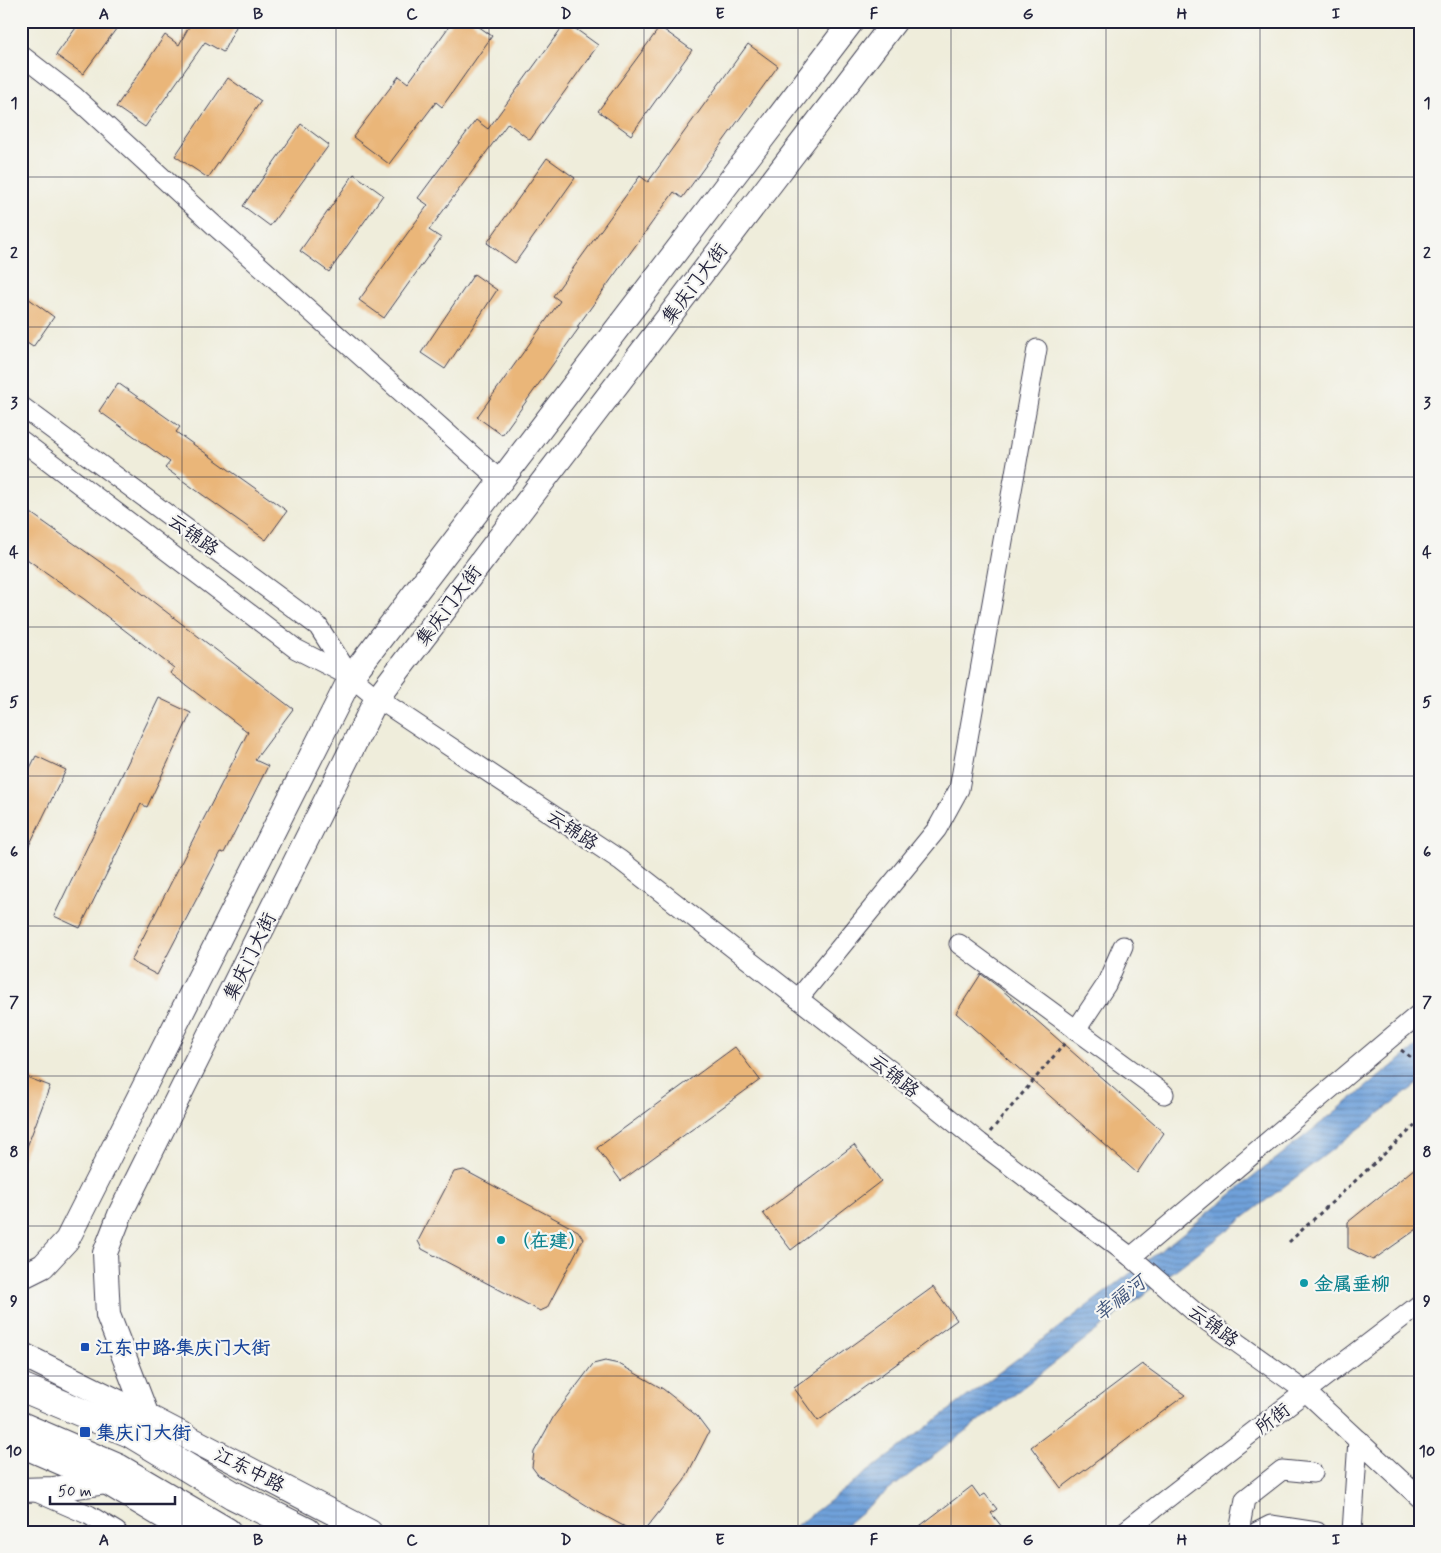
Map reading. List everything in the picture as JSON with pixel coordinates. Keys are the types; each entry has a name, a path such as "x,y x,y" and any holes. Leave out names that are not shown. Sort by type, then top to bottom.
{"highway":[{"path":"21,1387 130,1433 233,1494 307,1532"},
{"path":"21,1426 118,1468 227,1532"}],"main road":[{"name":"集庆门大街","path":"21,1277 43,1266 66,1240 351,677 852,21"},
{"name":"集庆门大街","path":"147,1416 108,1315 105,1253 121,1212 377,698 895,21"},
{"name":"江东中路","path":"21,1354 147,1416 370,1532"},
{"path":"21,1446 106,1482 189,1532"},
{"path":"24,1488 54,1489 106,1482"}],"street":[{"path":"21,54 74,96 216,227 501,481"},
{"path":"798,999 937,829 959,789 1037,349"},
{"name":"云锦路","path":"21,406 318,626 351,677"},
{"name":"云锦路","path":"21,440 296,649 351,677 377,698 620,860 891,1071 980,1144 1131,1256 1197,1314 1306,1392 1420,1498"},
{"path":"960,944 1164,1094"},
{"path":"1076,1030 1106,985 1123,946"},
{"path":"1131,1256 1393,1044 1420,1013"},
{"name":"所街","path":"1124,1532 1420,1304"},
{"path":"1352,1532 1358,1440"},
{"path":"1239,1532 1245,1499 1282,1470 1313,1473"},
{"path":"24,1488 89,1515 117,1532"},
{"path":"1257,1532 1271,1525 1317,1532"}],"path":[{"path":"980,1144 1076,1030"},
{"path":"1393,1044 1420,1064"},
{"path":"1289,1242 1420,1121"}],"water":[{"name":"幸福河","path":"1420,1044 1420,1082 871,1504 838,1532 788,1532 1173,1241"}],"building":[{"path":"81,21 122,21 83,74 56,55"},
{"path":"192,21 239,21 223,52 205,42 145,127 116,107 165,35 179,45"},
{"path":"453,21 471,21 492,36 442,107 436,102 389,164 353,137 399,76 408,83"},
{"path":"566,22 598,45 530,140 508,123 429,230 441,238 384,318 359,300 428,205 418,198 476,120 488,129"},
{"path":"660,27 692,50 631,135 598,111"},
{"path":"748,44 778,66 682,198 674,192 502,435 477,417 560,301 553,296 640,176 648,182"},
{"path":"228,78 261,101 208,178 175,156"},
{"path":"301,124 329,145 270,226 243,206"},
{"path":"547,158 575,178 515,263 487,243"},
{"path":"354,174 383,195 329,272 300,251"},
{"path":"474,274 497,290 445,369 421,353"},
{"path":"21,293 54,317 33,347 21,339"},
{"path":"118,383 180,427 176,432 287,511 266,540 165,468 170,462 99,411"},
{"path":"21,506 113,571 293,709 255,760 268,766 224,853 221,852 157,975 131,961 248,732 170,673 174,668 84,599 21,555"},
{"path":"159,698 191,713 147,807 141,804 80,928 54,916"},
{"path":"36,756 66,770 21,862 21,786"},
{"path":"981,974 1000,988 1164,1133 1137,1173 956,1013"},
{"path":"735,1047 760,1080 621,1181 597,1148"},
{"path":"21,1075 50,1086 22,1160 21,1159"},
{"path":"854,1145 881,1181 791,1250 763,1213"},
{"path":"1420,1164 1420,1227 1373,1260 1348,1248 1348,1222"},
{"name":"（在建）","path":"464,1170 578,1231 583,1239 547,1308 540,1311 422,1249 418,1241 454,1172"},
{"path":"933,1287 957,1320 818,1421 794,1388"},
{"path":"605,1361 619,1364 663,1389 697,1416 709,1432 684,1481 644,1531 629,1529 594,1510 538,1475 532,1467 534,1452 554,1416 593,1364"},
{"path":"1142,1364 1185,1395 1061,1488 1031,1447"},
{"path":"972,1486 980,1497 985,1494 997,1509 991,1513 1006,1532 912,1532"}],"place":[{"name":"（在建）","path":"501,1240"},
{"name":"金属垂柳","path":"1304,1283"},
{"name":"江东中路·集庆门大街","path":"85,1347"},
{"name":"集庆门大街","path":"85,1432"}]}
